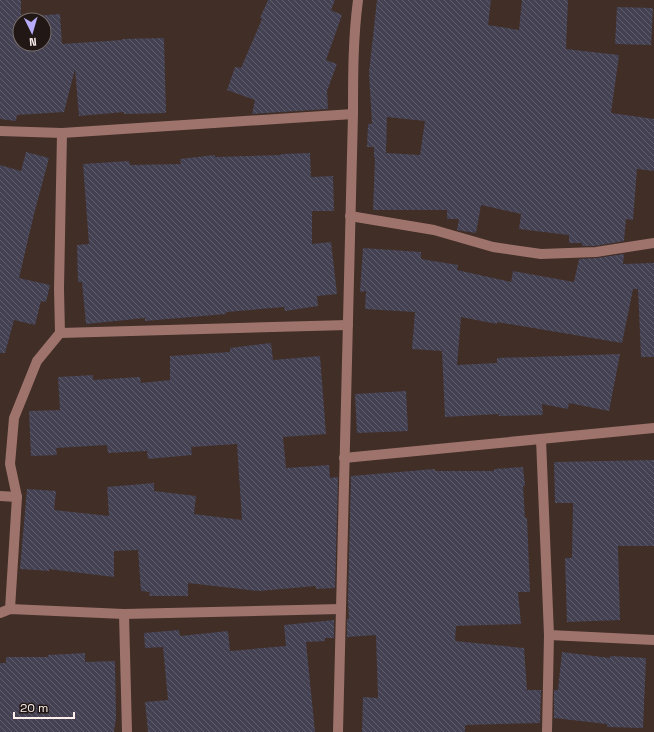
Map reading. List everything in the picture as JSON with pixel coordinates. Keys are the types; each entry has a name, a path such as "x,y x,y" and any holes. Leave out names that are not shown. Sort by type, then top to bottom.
{"street":[{"path":"338,732 353,69 358,0"},
{"path":"0,131 62,133 353,114"},
{"path":"62,133 59,288 60,333 37,361 14,418 10,464 17,497 5,611 124,614 341,609"},
{"path":"350,216 434,230 493,247 541,254 596,252 654,242"},
{"path":"60,333 348,325"},
{"path":"344,458 654,428"},
{"path":"541,439 548,635 547,732"},
{"path":"0,496 17,497"},
{"path":"124,614 127,732"},
{"path":"548,635 654,640"}],"building":[{"path":"0,0 21,0 21,12 12,12 12,52 52,52 52,15 60,14 62,44 122,39 164,38 166,113 124,114 124,112 79,116 75,69 64,112 17,115 16,121 0,119"},
{"path":"268,0 335,0 331,10 342,15 326,60 337,64 327,91 328,109 252,114 255,100 227,90 235,67 241,68 262,19 260,18"},
{"path":"377,0 491,0 488,25 519,30 522,0 568,0 566,49 619,55 611,113 654,119 654,171 637,169 633,220 626,219 624,241 595,246 582,246 582,243 569,243 569,235 519,229 521,214 481,205 476,233 457,230 459,219 447,219 447,210 373,210 374,147 367,147 368,124 372,124 369,72","holes":["387,117 425,121 420,155 386,153"]},
{"path":"617,7 653,8 651,45 615,44"},
{"path":"26,152 49,158 19,278 50,285 46,302 41,301 35,325 14,320 5,353 0,353 0,165 21,171"},
{"path":"310,153 311,177 333,176 334,211 312,211 312,244 331,242 337,294 317,296 318,306 285,311 284,307 145,321 145,318 86,324 82,282 78,282 77,245 89,244 83,164 129,161 130,165 181,164 180,159 215,155 215,157"},
{"path":"363,248 421,252 421,259 458,265 457,270 511,282 513,271 574,282 579,259 624,254 623,264 654,263 654,357 641,357 638,289 633,289 622,343 461,317 457,365 497,363 497,358 620,354 609,411 569,403 568,409 542,404 543,415 499,416 499,414 445,417 442,351 412,349 415,312 365,309 366,291 360,292"},
{"path":"271,343 273,360 320,356 326,434 283,437 286,468 329,465 330,478 338,477 335,588 316,589 316,586 259,591 188,583 188,596 149,596 150,592 141,591 138,550 114,551 114,577 49,569 49,571 20,569 27,489 56,491 54,510 109,516 107,487 154,483 154,491 196,496 194,514 242,520 237,444 191,447 192,455 148,459 147,451 108,453 107,445 56,448 57,455 31,456 29,411 60,410 58,377 93,375 93,380 140,377 141,383 170,380 170,356 230,352 230,348"},
{"path":"406,391 408,431 357,433 355,394"},
{"path":"654,460 654,546 618,546 620,620 567,622 565,558 572,558 573,503 555,503 554,462"},
{"path":"523,467 530,592 518,592 521,624 456,626 455,641 524,648 527,690 541,690 540,723 465,725 465,732 362,732 363,697 378,698 376,635 347,637 347,619 349,619 348,601 351,476 435,469 435,471 494,471 494,469"},
{"path":"334,620 334,638 325,638 325,641 306,642 315,732 148,732 145,702 168,700 163,647 145,648 144,633 179,630 180,636 228,631 230,651 286,646 284,625"},
{"path":"562,652 610,658 610,656 646,658 643,728 607,727 607,724 554,718 554,690 558,690"},
{"path":"85,653 85,662 115,661 116,717 114,732 0,732 0,663 6,663 6,657 48,657 48,655"}]}
